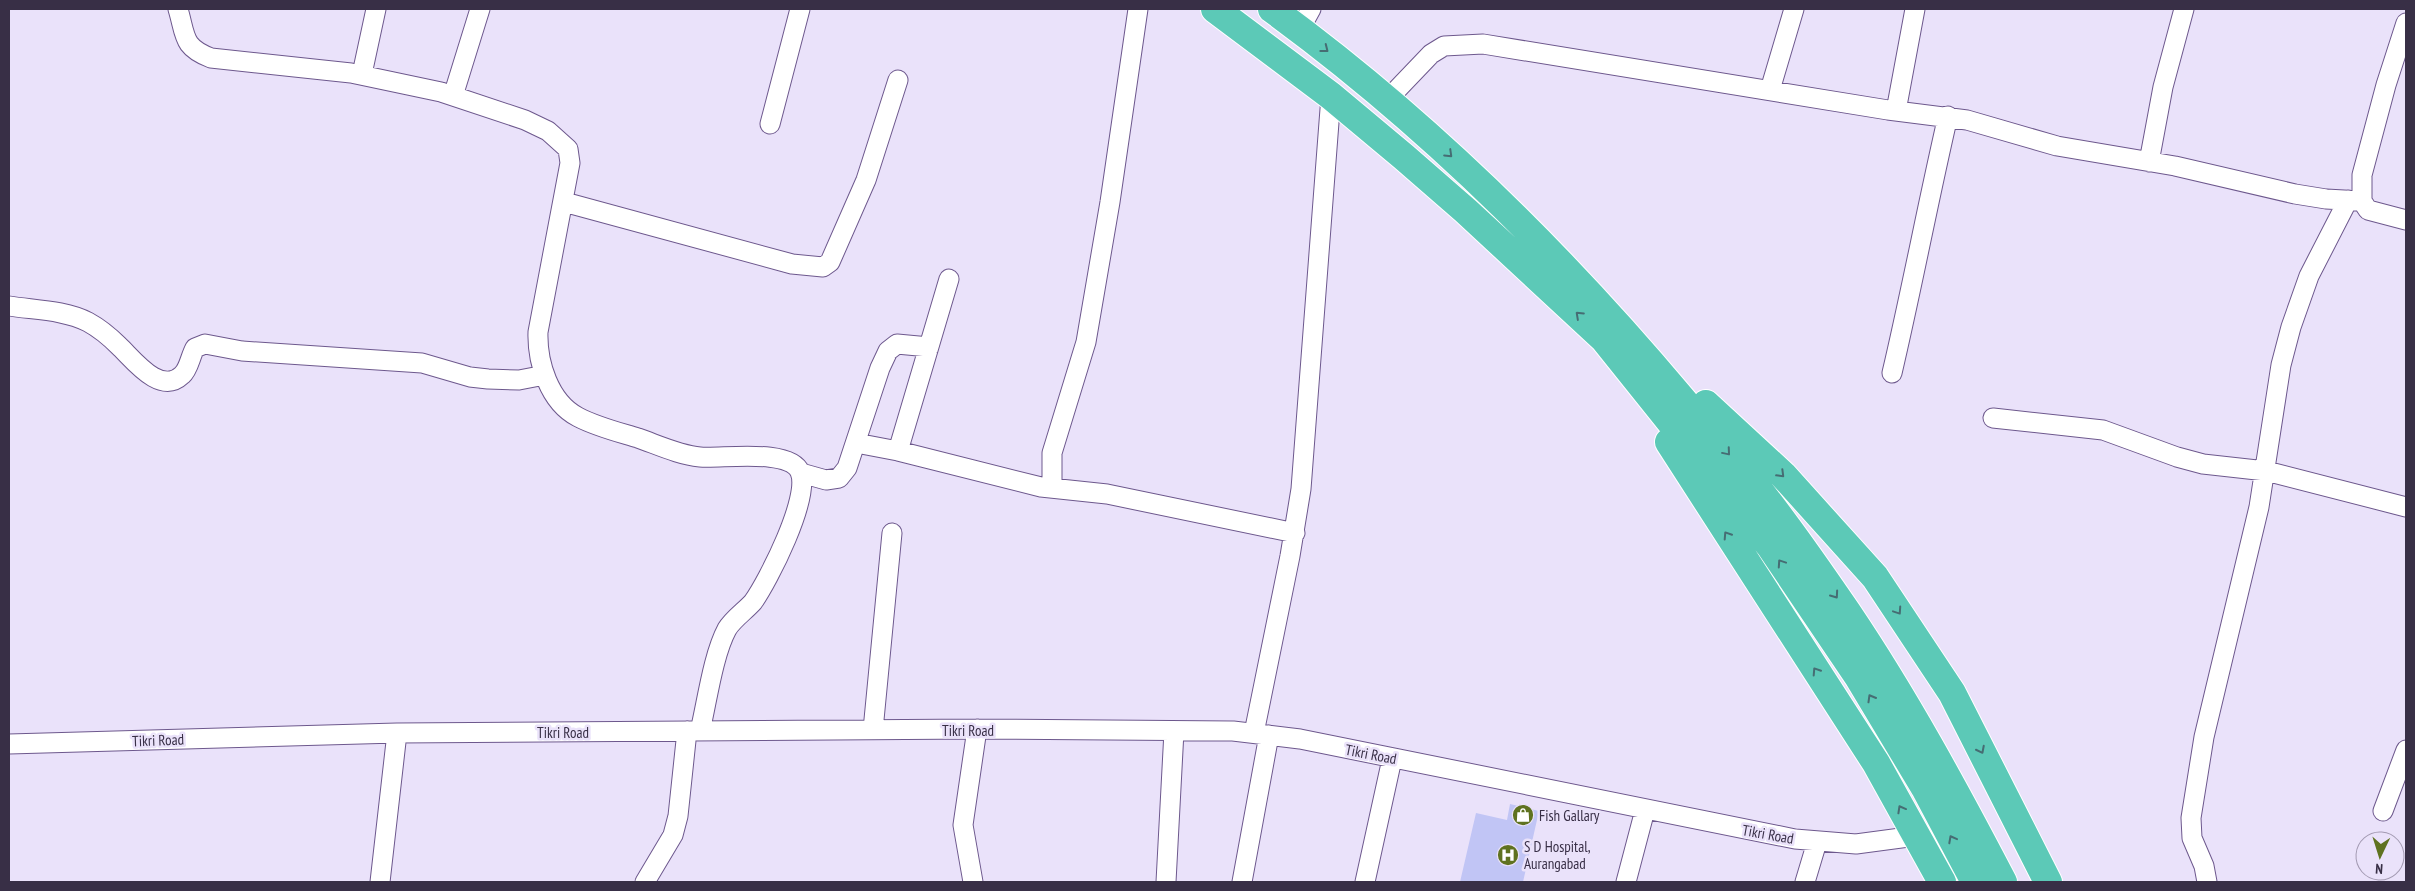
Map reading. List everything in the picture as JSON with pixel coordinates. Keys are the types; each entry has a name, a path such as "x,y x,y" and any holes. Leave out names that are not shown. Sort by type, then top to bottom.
{"highway":[{"path":"1214,9 1331,96 1783,476 1875,577 1952,693 2048,882"},
{"path":"1272,9 1306,19 1387,100 1433,139 1489,193 1611,330 1760,491 1848,614 1927,740 2003,882"},
{"path":"1611,330 1722,527 1876,763 1942,882"},
{"path":"1611,330 1770,546 1859,678 1924,788 1974,882"}],"street":[{"path":"178,9 188,44 194,52 211,58 362,74 453,96 525,120 548,131 568,149 570,164 538,332 537,352 545,375 564,408 596,424 697,456 760,456 780,459 792,463 800,473 801,484 792,526 783,548 752,603 728,628 721,643 693,731 673,835 645,882"},
{"path":"362,74 376,9"},
{"path":"453,96 480,9"},
{"path":"770,124 800,9"},
{"path":"1052,488 1052,453 1086,342 1110,202 1138,9"},
{"path":"1770,90 1794,9"},
{"path":"1896,110 1915,9"},
{"path":"2149,162 2163,87 2184,9"},
{"path":"2207,882 2204,866 2192,838 2191,818 2204,737 2266,471 2281,365 2290,327 2309,276 2355,201 2386,85 2406,23"},
{"path":"1387,100 1432,54 1444,46 1463,44 1510,47 1896,110 1948,116 2057,146 2149,162 2295,194 2355,201 2368,210 2406,220"},
{"path":"564,202 792,264 823,267 830,262 856,206 898,80"},
{"path":"1242,882 1262,734 1301,489 1331,96"},
{"path":"1892,373 1910,301 1921,232 1948,116"},
{"path":"898,451 949,279"},
{"path":"9,306 66,314 87,322 108,336 148,374 161,380 171,381 180,377 187,370 195,348 205,344 242,352 422,363 470,377 488,379 519,380 545,375"},
{"path":"800,473 826,480 839,478 847,468 880,368 888,351 897,344 929,346"},
{"path":"1993,418 2103,430 2176,457 2203,464 2266,471 2406,507"},
{"path":"856,443 898,451 1014,481 1052,488 1107,494 1294,533"},
{"path":"873,730 892,533"},
{"path":"973,882 962,826 977,730"},
{"name":"Tikri Road","path":"9,744 396,733 977,730 1174,731 1262,734 1817,842 1856,844 1916,836"},
{"path":"1166,882 1174,731"},
{"path":"380,882 396,733"},
{"path":"2383,811 2406,750"},
{"path":"1365,882 1392,758"},
{"path":"1626,882 1645,810"},
{"path":"1805,882 1817,842"}],"building":[{"path":"1510,804 1539,811 1523,882 1460,882 1476,813 1507,820"}],"place":[{"name":"Fish Gallary","path":"1523,815"},
{"name":"S D Hospital, Aurangabad","path":"1508,855"}]}
